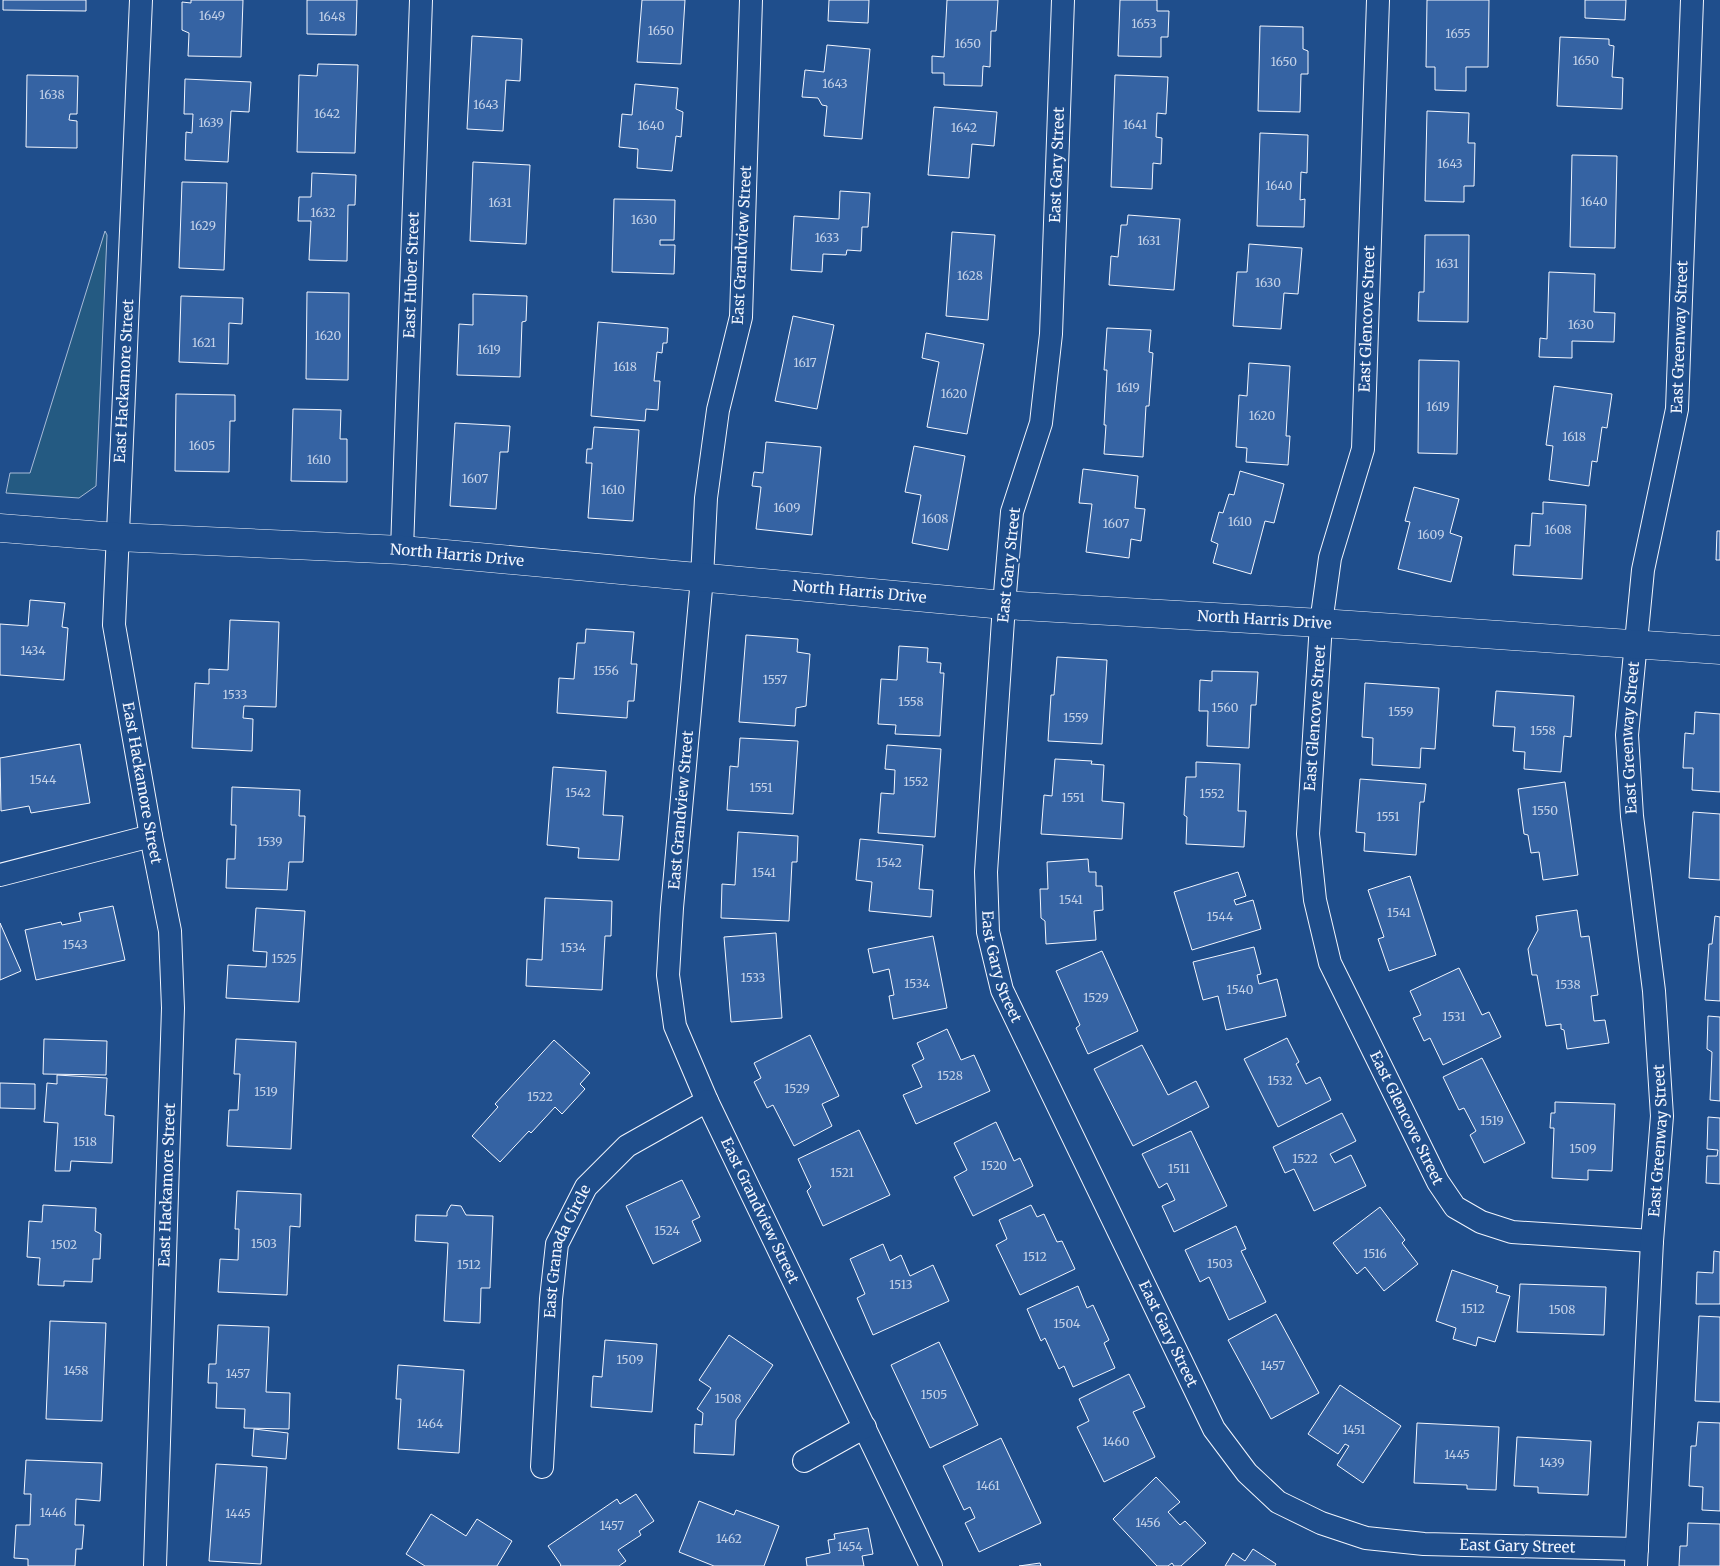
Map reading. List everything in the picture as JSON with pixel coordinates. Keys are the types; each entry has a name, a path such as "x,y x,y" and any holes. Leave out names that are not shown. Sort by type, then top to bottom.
{"street":[{"name":"East Hackamore Street","path":"141,0 114,625 151,836 170,931 173,1008 155,1566"},
{"name":"East Huber Street","path":"402,550 422,0"},
{"name":"East Grandview Street","path":"751,0 741,317 718,410 706,498 702,578 672,908 668,974 675,1026 707,1101 931,1566"},
{"name":"East Gary Street","path":"1063,0 1051,334 1041,423 1012,512 986,872 988,932 1002,990 1214,1429 1247,1473 1278,1502 1321,1523 1366,1538 1424,1544 1637,1558"},
{"name":"East Glencove Street","path":"1378,0 1362,449 1330,558 1321,623 1308,834 1315,900 1330,963 1438,1182 1455,1207 1481,1222 1512,1232 1652,1241"},
{"name":"East Greenway Street","path":"1637,1558 1652,1241 1662,1116 1654,991 1632,816 1627,735 1643,570 1677,409 1692,0"},
{"name":"North Harris Drive","path":"0,528 117,537 402,550 1004,605 1321,623 1720,650"},
{"path":"0,875 151,836"},
{"name":"East Granada Circle","path":"542,1467 551,1298 557,1244 586,1187 627,1146 707,1101"},
{"path":"804,1461 865,1427"}],"shaded area":[{"path":"105,231 107,235 96,486 79,498 6,493 10,473 30,473"}],"building":[{"path":"3,0 86,0 86,11 3,10"},
{"path":"191,0 243,0 241,57 188,56 189,33 182,30 182,2 191,3"},
{"path":"307,0 357,0 356,35 307,34"},
{"path":"642,0 685,0 681,64 637,62"},
{"path":"829,0 869,0 868,23 828,21"},
{"path":"947,0 998,0 996,31 991,31 990,67 983,66 982,86 944,85 944,73 932,73 932,56 944,57"},
{"path":"1120,0 1157,0 1157,11 1169,11 1168,37 1161,37 1161,57 1118,56"},
{"path":"1427,0 1489,0 1488,67 1466,67 1466,91 1435,90 1435,67 1426,67"},
{"path":"1585,0 1626,0 1625,20 1585,18"},
{"path":"1260,26 1303,27 1303,49 1308,51 1308,74 1301,74 1300,112 1258,111"},
{"path":"472,36 522,39 520,81 506,80 503,131 467,129"},
{"path":"1560,37 1609,39 1609,45 1614,46 1612,77 1623,78 1622,109 1557,106"},
{"path":"827,45 870,49 862,139 824,136 827,106 822,105 818,98 802,97 805,70 824,72"},
{"path":"318,64 358,65 355,153 297,152 299,75 317,76"},
{"path":"27,75 78,76 77,114 70,114 69,120 77,121 77,148 26,147"},
{"path":"1115,75 1168,77 1166,114 1157,113 1156,137 1162,138 1161,164 1153,163 1152,189 1111,187"},
{"path":"185,79 251,82 249,112 231,111 228,162 185,160 186,132 192,133 193,114 184,114"},
{"path":"635,84 678,88 676,109 683,112 681,137 676,136 672,171 637,168 638,149 619,147 622,114 632,115"},
{"path":"934,107 997,112 994,146 972,144 969,178 928,175"},
{"path":"1427,111 1469,113 1468,143 1475,143 1474,186 1464,186 1464,202 1425,201"},
{"path":"1260,133 1308,135 1307,173 1301,172 1300,200 1305,199 1304,227 1257,226"},
{"path":"1572,155 1617,156 1615,248 1570,247"},
{"path":"473,162 530,165 526,244 470,241"},
{"path":"312,173 356,175 355,205 348,205 347,261 309,260 311,221 298,221 299,197 311,197"},
{"path":"182,182 227,183 224,270 179,268"},
{"path":"840,191 870,193 868,227 862,227 861,251 847,250 846,255 823,254 822,272 791,270 794,216 839,219"},
{"path":"614,199 675,200 674,240 660,240 660,245 675,245 674,274 612,272"},
{"path":"1128,215 1180,219 1174,290 1109,285 1111,256 1118,257 1121,225 1127,225"},
{"path":"952,232 995,235 988,320 946,316"},
{"path":"1425,235 1469,235 1468,322 1418,321 1419,292 1424,292"},
{"path":"1249,244 1302,248 1298,294 1284,293 1281,329 1233,326 1237,272 1247,272"},
{"path":"1549,272 1595,274 1594,312 1615,313 1614,342 1572,341 1572,358 1539,357 1540,338 1547,339"},
{"path":"307,292 349,293 348,380 306,379"},
{"path":"473,294 527,296 526,321 522,322 520,377 457,375 459,324 473,325"},
{"path":"181,296 243,298 242,324 229,323 228,364 179,362"},
{"path":"793,316 834,325 817,409 775,401"},
{"path":"598,322 668,328 667,343 663,343 662,353 657,352 654,381 660,381 658,410 646,409 645,421 591,416"},
{"path":"1107,328 1151,330 1149,352 1153,353 1149,406 1146,406 1143,457 1104,454 1107,370 1104,370"},
{"path":"926,333 984,344 967,434 927,427 939,362 922,358"},
{"path":"1419,360 1459,361 1457,454 1418,453"},
{"path":"1249,363 1290,366 1286,436 1290,436 1288,465 1246,462 1247,448 1236,447 1239,395 1247,396"},
{"path":"1554,386 1612,394 1607,428 1602,427 1597,462 1592,461 1589,486 1549,480 1553,446 1546,445"},
{"path":"176,394 235,395 235,421 230,421 229,472 175,471"},
{"path":"293,409 341,410 340,439 347,439 347,482 291,481"},
{"path":"455,423 510,426 508,452 500,452 496,509 450,506"},
{"path":"594,427 639,430 633,521 588,518 592,463 586,463 587,449 592,449"},
{"path":"766,442 821,447 812,535 756,529 761,487 752,486 754,472 763,473"},
{"path":"914,446 965,456 948,550 912,543 921,495 905,492"},
{"path":"1083,469 1138,476 1135,508 1145,509 1141,541 1131,539 1129,558 1086,552 1092,504 1079,503"},
{"path":"1240,471 1284,484 1274,523 1265,521 1251,574 1213,563 1218,544 1211,541 1219,512 1223,513 1229,494 1234,495"},
{"path":"1414,487 1459,499 1450,533 1462,537 1451,582 1398,569 1410,522 1405,521"},
{"path":"1543,502 1586,505 1582,579 1513,575 1515,545 1530,546 1532,513 1543,514"},
{"path":"1717,531 1720,531 1720,560 1716,560"},
{"path":"30,600 65,603 62,627 68,628 64,680 0,675 0,624 28,626"},
{"path":"230,620 279,622 276,707 244,706 243,718 253,719 252,751 192,748 195,683 209,684 209,669 228,670"},
{"path":"586,629 634,632 631,664 637,664 634,701 628,701 627,718 557,713 559,678 574,679 577,643 585,643"},
{"path":"746,635 798,639 797,652 810,654 806,706 796,708 795,726 739,722"},
{"path":"899,646 928,648 927,662 941,663 940,673 944,673 940,736 895,734 896,725 878,724 881,679 897,680"},
{"path":"1057,657 1107,660 1102,744 1048,741 1051,695 1054,695"},
{"path":"1212,671 1258,672 1256,705 1251,705 1249,748 1207,746 1208,711 1199,711 1200,680 1212,681"},
{"path":"1365,683 1439,688 1435,749 1421,748 1420,768 1372,765 1373,738 1362,737"},
{"path":"1496,691 1574,696 1571,737 1564,736 1561,772 1524,769 1525,752 1513,751 1515,727 1493,726"},
{"path":"1695,712 1720,714 1720,792 1692,790 1693,768 1683,768 1685,733 1694,734"},
{"path":"740,738 798,741 793,814 727,810 730,766 738,767"},
{"path":"80,744 90,803 31,813 29,806 1,811 0,758"},
{"path":"887,745 941,749 935,837 878,833 881,793 894,794 895,770 885,769"},
{"path":"1055,759 1092,761 1091,764 1104,765 1102,801 1124,803 1122,839 1041,834 1044,795 1052,796"},
{"path":"1196,762 1240,764 1238,811 1246,811 1244,847 1186,844 1187,817 1184,815 1186,777 1196,777"},
{"path":"553,767 606,771 603,815 623,816 619,860 578,858 579,848 547,845"},
{"path":"1360,779 1426,784 1424,802 1420,802 1416,855 1364,851 1365,833 1356,832"},
{"path":"1565,782 1578,875 1543,880 1539,852 1531,853 1528,835 1524,834 1518,789"},
{"path":"232,787 300,790 299,816 305,816 303,862 289,862 287,890 226,888 227,859 235,859 236,825 231,825"},
{"path":"1693,812 1720,814 1720,880 1689,878"},
{"path":"738,832 798,836 797,862 792,862 789,921 721,918 722,884 735,885"},
{"path":"860,839 923,845 919,889 933,890 931,917 869,911 872,882 856,880"},
{"path":"1088,859 1089,872 1096,872 1096,886 1102,886 1103,910 1094,911 1096,940 1046,944 1045,921 1041,918 1040,889 1048,889 1047,862"},
{"path":"1238,872 1246,896 1234,900 1236,905 1253,900 1261,929 1192,950 1174,892"},
{"path":"1410,876 1436,955 1389,971 1378,939 1384,937 1368,890"},
{"path":"545,898 612,901 611,936 605,936 602,990 526,986 527,959 542,960"},
{"path":"113,906 125,960 36,980 25,930 61,922 62,925 81,921 79,913"},
{"path":"256,908 305,911 299,1002 226,998 228,965 266,967 267,952 253,951"},
{"path":"1577,910 1581,937 1589,936 1598,995 1591,996 1594,1021 1605,1020 1609,1043 1567,1049 1564,1030 1561,1029 1561,1024 1546,1026 1537,975 1532,975 1528,949 1538,930 1536,916"},
{"path":"1715,916 1720,917 1720,1001 1705,1000 1709,944 1712,944"},
{"path":"0,923 21,971 0,980"},
{"path":"776,933 782,1018 731,1022 724,937"},
{"path":"933,936 947,1008 893,1019 889,996 894,995 889,969 873,973 868,949"},
{"path":"1254,947 1261,974 1257,975 1259,984 1277,979 1286,1016 1226,1030 1218,996 1203,1000 1193,962"},
{"path":"1102,951 1138,1031 1088,1054 1076,1028 1080,1025 1056,971"},
{"path":"1459,968 1482,1015 1489,1012 1501,1037 1443,1065 1430,1038 1424,1041 1413,1018 1421,1015 1410,991"},
{"path":"1708,1016 1720,1017 1720,1101 1710,1100 1712,1052 1707,1049"},
{"path":"947,1029 961,1060 974,1055 990,1091 916,1124 903,1095 922,1087 912,1065 924,1059 917,1043"},
{"path":"810,1035 839,1096 822,1104 832,1126 794,1146 773,1105 767,1108 754,1082 761,1078 754,1063"},
{"path":"1287,1038 1299,1062 1296,1064 1306,1084 1320,1077 1331,1100 1278,1127 1244,1059"},
{"path":"44,1039 107,1041 106,1075 43,1074"},
{"path":"236,1039 296,1042 291,1149 227,1146 229,1110 238,1110 240,1074 234,1074"},
{"path":"554,1040 590,1073 580,1084 585,1089 562,1114 555,1107 500,1162 472,1136 498,1107 495,1104"},
{"path":"1142,1045 1168,1095 1196,1081 1209,1107 1133,1146 1094,1069"},
{"path":"1482,1058 1525,1143 1484,1163 1470,1135 1476,1131 1464,1108 1459,1110 1443,1077"},
{"path":"57,1075 107,1078 105,1115 114,1116 112,1163 71,1161 70,1171 55,1171 58,1123 44,1122 47,1083 57,1084"},
{"path":"0,1083 35,1084 35,1109 0,1108"},
{"path":"1555,1102 1615,1104 1612,1171 1588,1170 1588,1180 1552,1178 1554,1128 1550,1128 1551,1113 1555,1113"},
{"path":"1342,1113 1356,1141 1330,1154 1335,1163 1351,1155 1366,1186 1314,1211 1294,1169 1285,1173 1273,1147"},
{"path":"1708,1117 1720,1118 1720,1184 1706,1183 1707,1156 1717,1156 1718,1150 1707,1149"},
{"path":"996,1122 1014,1161 1020,1158 1033,1186 973,1216 954,1177 967,1170 954,1143"},
{"path":"859,1130 890,1195 823,1226 807,1191 811,1187 798,1159"},
{"path":"1191,1131 1227,1206 1174,1232 1162,1206 1175,1200 1167,1183 1159,1188 1142,1154"},
{"path":"682,1180 700,1217 692,1221 701,1241 653,1264 626,1206"},
{"path":"237,1191 301,1194 300,1227 290,1226 287,1295 218,1292 220,1259 238,1260 239,1229 235,1229"},
{"path":"43,1205 96,1208 95,1231 101,1234 100,1259 93,1259 92,1282 64,1281 64,1286 38,1285 40,1258 27,1257 29,1221 42,1222"},
{"path":"451,1205 461,1206 466,1215 493,1216 490,1288 481,1288 480,1323 444,1321 448,1243 415,1241 416,1215 447,1216"},
{"path":"1031,1205 1037,1217 1044,1214 1057,1242 1062,1241 1075,1269 1020,1295 996,1245 1007,1239 999,1220"},
{"path":"1380,1207 1405,1240 1402,1243 1418,1264 1384,1291 1365,1267 1357,1274 1333,1243"},
{"path":"1236,1226 1246,1249 1241,1251 1266,1302 1229,1320 1209,1277 1200,1282 1185,1250"},
{"path":"883,1244 890,1261 901,1255 910,1276 933,1265 949,1301 873,1335 857,1298 865,1294 850,1259"},
{"path":"1714,1251 1720,1252 1720,1304 1696,1304 1697,1272 1713,1273"},
{"path":"1452,1270 1498,1286 1496,1292 1510,1296 1495,1342 1478,1337 1476,1346 1453,1339 1456,1328 1436,1321"},
{"path":"1520,1284 1606,1287 1604,1335 1517,1332"},
{"path":"1078,1286 1087,1308 1093,1305 1109,1340 1104,1343 1115,1368 1073,1387 1064,1366 1059,1369 1045,1338 1041,1341 1027,1309"},
{"path":"1276,1314 1319,1393 1271,1419 1228,1340"},
{"path":"1699,1316 1720,1317 1720,1402 1695,1401"},
{"path":"50,1321 106,1323 102,1421 46,1419"},
{"path":"218,1325 269,1327 266,1392 290,1393 289,1429 244,1428 245,1409 216,1408 217,1383 208,1383 209,1364 216,1364"},
{"path":"729,1335 773,1365 736,1420 734,1455 694,1453 695,1424 702,1425 703,1413 697,1409 711,1388 699,1380"},
{"path":"605,1340 657,1344 652,1412 591,1407 593,1376 602,1377"},
{"path":"939,1342 978,1425 930,1448 891,1365"},
{"path":"398,1365 464,1370 459,1453 398,1449 401,1399 396,1399"},
{"path":"1129,1374 1145,1407 1133,1412 1155,1457 1104,1482 1077,1427 1089,1421 1079,1399"},
{"path":"1340,1385 1401,1426 1363,1483 1337,1465 1349,1446 1345,1444 1338,1454 1308,1434"},
{"path":"1698,1422 1720,1423 1720,1511 1702,1510 1703,1487 1689,1486 1691,1446 1696,1446"},
{"path":"1417,1423 1499,1427 1496,1490 1467,1489 1467,1485 1414,1483"},
{"path":"254,1429 288,1433 286,1459 252,1456"},
{"path":"1517,1437 1591,1441 1588,1495 1538,1493 1538,1487 1514,1486"},
{"path":"1001,1438 1041,1523 979,1552 965,1523 975,1518 970,1507 964,1510 943,1466"},
{"path":"26,1460 102,1463 100,1501 76,1499 75,1525 84,1525 82,1549 76,1549 75,1566 28,1566 28,1559 14,1558 16,1525 30,1525 31,1494 24,1494"},
{"path":"216,1464 267,1467 261,1564 209,1561"},
{"path":"1156,1477 1180,1502 1168,1512 1180,1525 1185,1521 1206,1543 1181,1566 1174,1566 1172,1563 1168,1566 1157,1566 1113,1519"},
{"path":"636,1494 654,1521 639,1531 641,1535 618,1550 626,1561 619,1566 560,1566 548,1546 617,1499 620,1504"},
{"path":"699,1501 734,1515 736,1510 779,1526 764,1566 714,1566 679,1552"},
{"path":"431,1514 466,1536 477,1519 512,1541 497,1566 425,1566 406,1554"},
{"path":"1688,1523 1720,1524 1720,1566 1679,1566 1680,1546 1687,1546"},
{"path":"868,1528 873,1554 862,1556 864,1566 807,1566 806,1558 830,1553 828,1540 835,1539 834,1534"},
{"path":"1253,1549 1276,1564 1275,1566 1225,1566 1233,1553 1245,1561"},
{"path":"1040,1563 1041,1566 1019,1566"}]}
